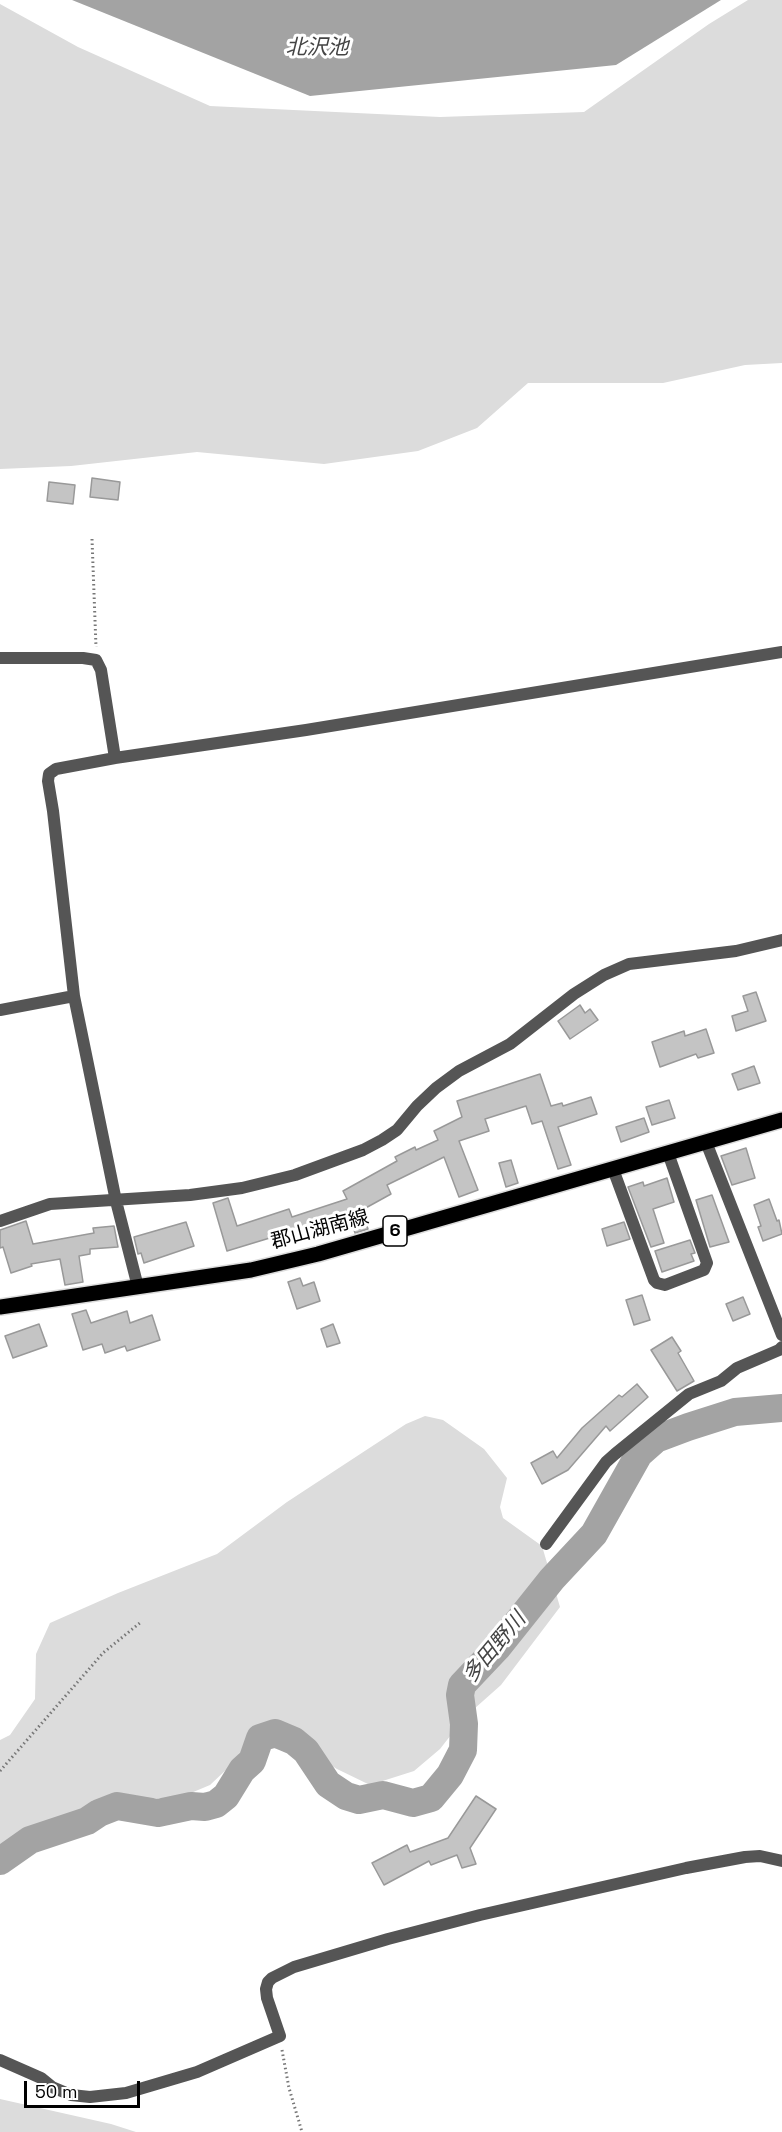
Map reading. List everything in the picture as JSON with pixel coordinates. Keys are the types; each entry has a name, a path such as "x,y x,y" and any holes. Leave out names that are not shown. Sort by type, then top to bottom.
{"main road":[{"name":"郡山湖南線","path":"0,1307 251,1270 318,1254 782,1120"}],"street":[{"path":"138,1287 116,1201 74,996 49,774 56,769 115,759 782,652"},
{"path":"0,658 96,660 102,670 115,759"},
{"path":"0,1221 50,1204 190,1195 242,1188 296,1175 363,1150 397,1130 430,1094 459,1071 510,1044 574,994 604,975 629,964 735,951 782,940"},
{"path":"0,1010 74,996"},
{"path":"706,1142 782,1335"},
{"path":"612,1169 654,1280 665,1285 704,1270 707,1263 668,1153"},
{"path":"546,1544 606,1462 615,1454 689,1394 721,1381 737,1368 782,1347"},
{"path":"0,2060 71,2095 90,2097 126,2093 197,2072 280,2036 266,1989 272,1978 294,1967 468,1918 686,1868 745,1857 760,1856 782,1861"}],"path":[{"path":"92,539 96,660"},
{"path":"0,1770 103,1653 141,1622"},
{"path":"280,2036 289,2088 302,2132"}],"shaded area":[{"path":"748,0 782,0 782,363 745,365 663,383 528,383 477,428 418,451 324,464 197,452 71,466 0,469 0,4 78,47 210,106 440,117 584,112 709,24"},
{"path":"425,1416 443,1420 484,1449 507,1478 500,1507 503,1518 542,1546 560,1607 501,1685 465,1717 440,1749 414,1771 370,1785 337,1769 300,1746 246,1751 210,1785 179,1798 147,1798 54,1820 0,1862 0,1740 10,1735 35,1699 36,1654 50,1623 217,1554 287,1502 406,1424"},
{"path":"0,2099 111,2124 136,2132 0,2132"}],"water":[{"name":"北沢池","path":"72,0 721,0 616,65 310,96"}],"building":[{"path":"92,478 120,482 118,500 90,497"},
{"path":"49,482 75,485 73,504 47,501"},
{"path":"756,992 766,1021 736,1031 732,1016 748,1011 743,996"},
{"path":"580,1005 585,1013 590,1009 598,1020 570,1039 558,1021"},
{"path":"706,1029 714,1053 698,1058 696,1054 660,1067 652,1042 684,1031 685,1036"},
{"path":"754,1066 760,1083 738,1090 732,1074"},
{"path":"540,1074 551,1106 562,1103 563,1106 591,1097 597,1114 558,1127 571,1165 558,1169 542,1121 532,1124 526,1106 485,1119 489,1131 459,1141 478,1190 459,1197 444,1157 387,1185 391,1194 362,1210 368,1229 355,1233 353,1227 319,1238 318,1232 276,1245 273,1237 227,1251 213,1203 228,1198 237,1226 289,1209 292,1217 347,1199 343,1191 397,1161 395,1157 415,1147 416,1150 438,1140 434,1131 462,1117 457,1101"},
{"path":"669,1100 675,1118 652,1125 646,1107"},
{"path":"644,1118 649,1132 621,1142 616,1127"},
{"path":"746,1148 755,1178 732,1185 721,1156"},
{"path":"511,1160 518,1183 506,1187 499,1163"},
{"path":"667,1178 674,1202 653,1209 664,1243 651,1247 628,1187 643,1182 644,1186"},
{"path":"712,1195 729,1242 710,1247 696,1200"},
{"path":"769,1199 777,1221 779,1220 782,1234 763,1241 754,1205"},
{"path":"26,1221 33,1244 94,1233 93,1228 114,1226 118,1247 90,1249 90,1254 79,1256 83,1282 65,1285 60,1259 31,1264 32,1266 11,1273 3,1247 0,1248 0,1230"},
{"path":"186,1222 194,1246 144,1263 141,1253 138,1254 134,1237"},
{"path":"624,1222 630,1239 607,1246 602,1229"},
{"path":"690,1240 695,1253 691,1254 694,1261 662,1272 655,1251"},
{"path":"300,1278 303,1286 314,1282 320,1301 297,1309 288,1282"},
{"path":"642,1295 650,1320 634,1325 626,1300"},
{"path":"743,1297 750,1314 733,1321 726,1304"},
{"path":"86,1310 91,1323 127,1311 130,1323 152,1315 160,1340 127,1351 125,1346 105,1353 102,1344 83,1350 72,1314"},
{"path":"39,1324 47,1346 13,1358 5,1336"},
{"path":"333,1324 340,1343 327,1347 321,1329"},
{"path":"672,1337 694,1381 677,1391 651,1350"},
{"path":"637,1384 648,1397 610,1431 606,1426 568,1470 542,1484 531,1463 553,1451 557,1458 582,1428 619,1395 622,1397"},
{"path":"476,1796 496,1809 470,1848 476,1864 462,1868 457,1855 431,1865 429,1861 384,1885 372,1863 407,1845 410,1852 448,1838"}],"waterway":[{"name":"多田野川","path":"0,1861 30,1840 87,1821 117,1806 158,1813 191,1806 205,1807 216,1804 226,1796 242,1770 252,1761 260,1738 275,1733 294,1741 306,1751 328,1784 346,1796 359,1800 383,1795 413,1803 431,1798 450,1775 463,1750 464,1724 460,1695 462,1685 497,1648 552,1579 594,1534 639,1454 656,1439 688,1427 735,1412 782,1408"}]}
